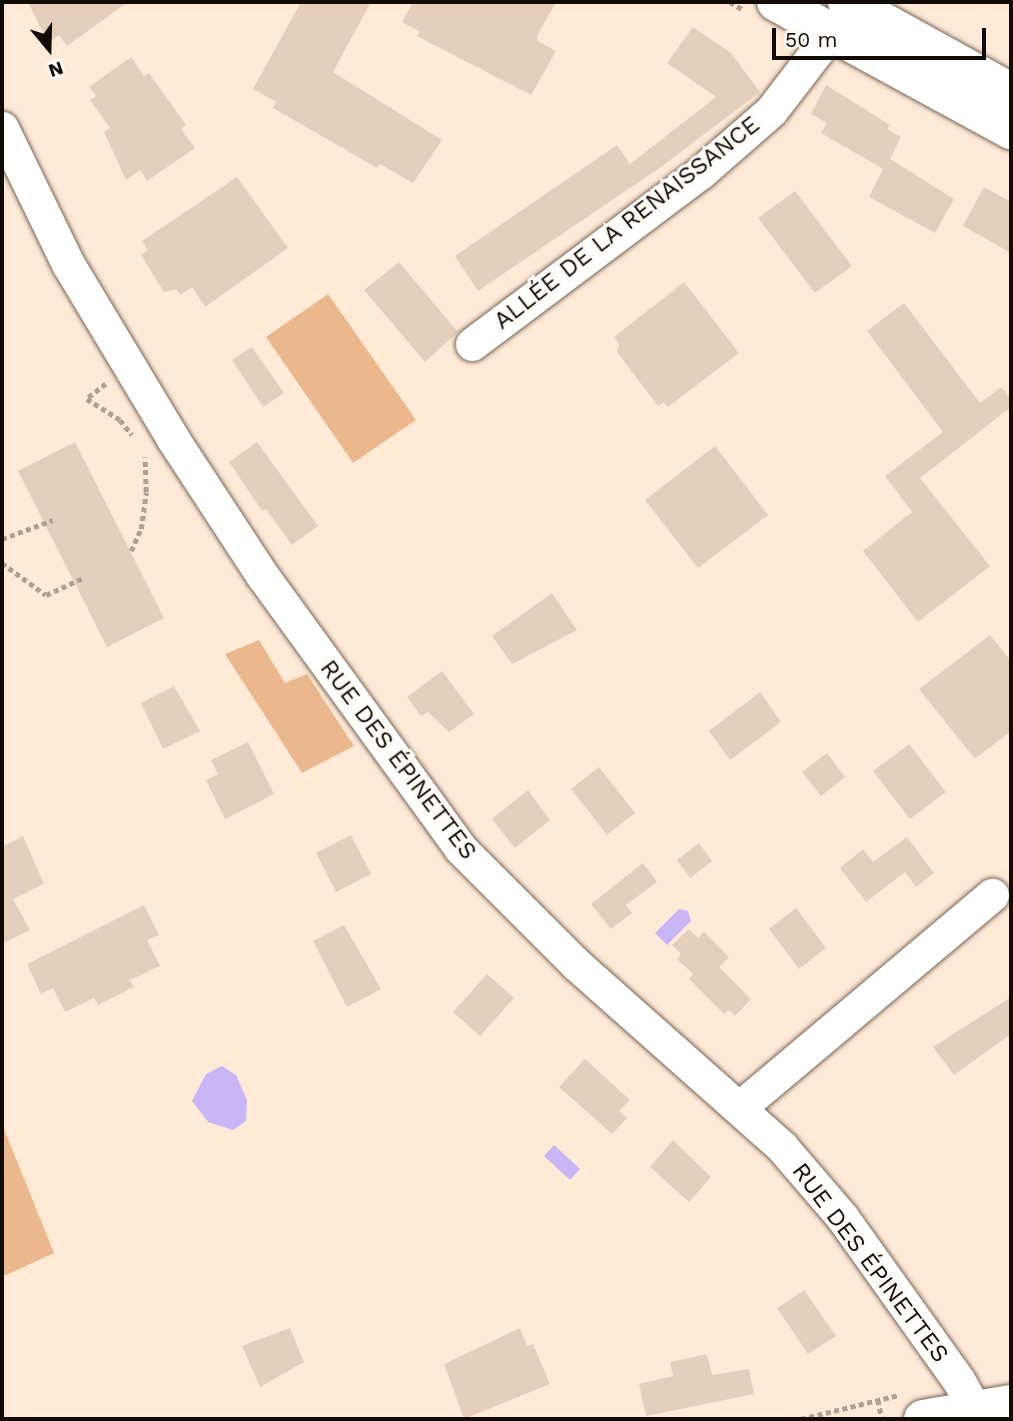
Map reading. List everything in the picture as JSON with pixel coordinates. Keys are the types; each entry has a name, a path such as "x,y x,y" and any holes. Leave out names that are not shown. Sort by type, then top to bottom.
{"main road":[{"path":"776,2 836,16 1011,92"},
{"path":"836,16 1011,130"},
{"path":"923,1419 989,1411"}],"street":[{"name":"ALLÉE DE LA RENAISSANCE","path":"472,344 701,172 771,110 817,51 836,16"},
{"name":"RUE DES ÉPINETTES","path":"2,128 68,264 261,575 460,848 576,964 782,1147 842,1217 989,1411"},
{"path":"739,1108 992,895"}],"path":[{"path":"131,369 87,399 120,420 147,462 141,528 131,551"},
{"path":"2,539 53,520"},
{"path":"2,563 46,595 83,578"},
{"path":"801,1419 878,1400 882,1419"}],"shaded area":[{"path":"328,294 416,420 353,463 266,337"},
{"path":"259,640 285,683 307,674 354,746 302,773 225,654"},
{"path":"679,909 688,911 691,921 667,945 655,933"},
{"path":"222,1066 236,1075 247,1100 246,1121 233,1130 208,1122 192,1101 206,1074"},
{"path":"2,1124 54,1253 2,1277"},
{"path":"554,1145 580,1169 570,1180 544,1156"}],"building":[{"path":"28,2 128,2 67,46 59,35 48,43"},
{"path":"301,2 371,2 333,72 442,140 413,183 380,164 377,168 273,108 276,102 253,89"},
{"path":"413,2 556,2 537,36 538,41 556,51 531,95 417,36 420,32 402,22"},
{"path":"693,27 731,53 760,92 661,167 478,291 455,256 617,145 630,164 716,97 667,63"},
{"path":"131,57 144,76 149,73 186,125 181,129 195,148 147,181 140,170 126,180 104,132 110,128 90,100 96,96 89,87"},
{"path":"826,85 890,125 887,129 901,137 890,159 954,199 935,233 869,197 883,169 821,133 827,123 811,114"},
{"path":"237,177 288,248 205,307 192,287 180,295 176,289 164,292 141,255 148,250 142,241"},
{"path":"984,187 1011,202 1011,253 963,226"},
{"path":"795,191 852,266 815,293 758,218"},
{"path":"399,262 458,332 425,362 364,290"},
{"path":"684,282 739,353 668,407 664,402 658,406 617,352 619,344 614,337"},
{"path":"904,303 980,403 1001,387 1011,400 1011,407 920,478 990,566 918,622 863,551 912,512 885,476 943,432 867,331"},
{"path":"252,347 284,393 263,407 232,360"},
{"path":"75,442 164,618 107,647 18,471"},
{"path":"257,442 318,526 292,545 266,509 262,511 229,462"},
{"path":"715,446 768,515 698,568 645,500"},
{"path":"552,593 577,630 512,664 492,636"},
{"path":"990,635 1011,661 1011,731 975,759 919,689"},
{"path":"442,671 474,714 449,732 428,712 421,716 407,697"},
{"path":"174,686 200,731 163,749 141,703"},
{"path":"760,692 781,722 730,760 709,731"},
{"path":"248,742 274,794 225,819 206,780 218,774 211,760"},
{"path":"909,744 946,792 910,819 873,771"},
{"path":"827,753 845,777 821,796 802,772"},
{"path":"599,767 635,813 607,835 571,789"},
{"path":"528,790 550,820 515,848 492,819"},
{"path":"351,835 371,874 336,892 316,853"},
{"path":"23,836 44,884 13,899 30,930 2,944 2,847"},
{"path":"907,837 934,873 916,887 905,872 866,902 840,868 863,849 873,862"},
{"path":"699,843 712,861 690,878 677,860"},
{"path":"643,863 657,882 626,905 632,913 611,929 591,904"},
{"path":"144,905 159,935 147,940 160,966 130,980 134,987 98,1005 94,998 65,1012 53,988 41,994 27,964"},
{"path":"796,908 826,948 799,969 769,929"},
{"path":"344,925 381,989 347,1007 313,941"},
{"path":"689,929 698,938 704,932 729,957 719,967 751,999 735,1016 729,1010 724,1014 689,979 693,974 677,959 681,954 672,945"},
{"path":"487,974 514,998 480,1036 453,1012"},
{"path":"1011,997 1011,1034 954,1075 933,1047"},
{"path":"585,1059 630,1100 619,1111 627,1118 612,1134 559,1087"},
{"path":"673,1140 711,1177 689,1202 650,1167"},
{"path":"804,1290 836,1336 808,1354 777,1308"},
{"path":"290,1328 304,1362 260,1387 242,1346"},
{"path":"520,1328 527,1346 533,1344 550,1384 464,1419 444,1364"},
{"path":"707,1354 712,1375 749,1369 754,1394 646,1416 639,1384 673,1376 670,1362"}]}
